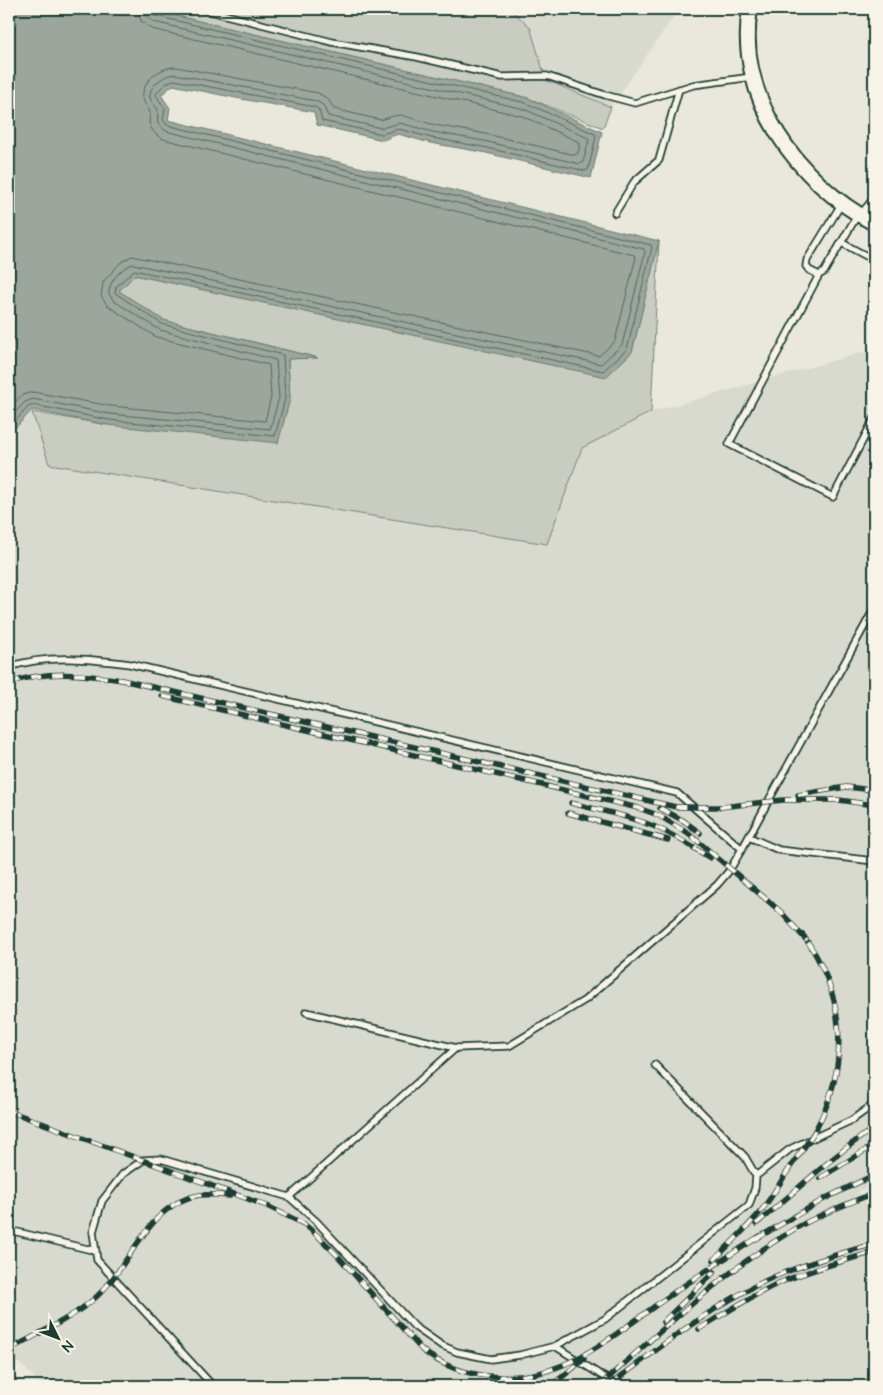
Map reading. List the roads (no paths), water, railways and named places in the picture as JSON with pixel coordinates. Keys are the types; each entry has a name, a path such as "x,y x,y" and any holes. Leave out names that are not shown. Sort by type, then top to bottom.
{"street":[{"path":"750,9 747,47 753,76 763,104 780,138 802,167 830,194 874,223"}],"lane":[{"path":"202,9 332,42 417,57 502,77 547,76 605,96 635,103 693,85 753,76"},
{"path":"615,213 634,182 659,160 679,89"},
{"path":"874,198 859,214 824,272 819,275 729,444 833,497 874,419"},
{"path":"819,275 809,270 806,266 807,260 842,202"},
{"path":"842,243 874,260"},
{"path":"306,1012 456,1048 509,1046 585,1000 717,885 729,871 874,608"},
{"path":"9,667 25,662 88,658 130,664 677,793 742,849"},
{"path":"749,837 779,850 874,861"},
{"path":"289,1197 456,1048"},
{"path":"214,1386 97,1260 93,1232 102,1201 123,1174 143,1160 161,1159 289,1197 316,1221 415,1326 441,1345 457,1352 491,1359 520,1356 555,1346 605,1319 749,1206 756,1188 756,1176 745,1157 654,1065"},
{"path":"756,1176 790,1149 852,1120 874,1104"},
{"path":"9,1230 96,1251"},
{"path":"555,1346 618,1386"}],"water":[{"path":"9,9 147,9 528,98 602,132 591,178 482,152 430,143 398,134 383,140 317,125 314,112 173,85 161,95 170,108 168,120 659,241 632,352 606,377 135,275 119,291 163,320 318,358 288,359 290,399 278,443 108,425 32,410 9,435"}],"railway":[{"path":"9,683 37,676 65,674 122,680 676,807 721,807 783,800 839,800 874,805"},
{"path":"162,696 638,808 658,815 700,843 781,912 807,941"},
{"path":"798,795 846,787 874,790"},
{"path":"571,803 643,822 675,836 710,858"},
{"path":"660,808 684,821 700,833"},
{"path":"568,813 668,840"},
{"path":"714,1260 761,1211 809,1141 828,1101 835,1076 838,1052 835,1004 828,980 817,957 803,935"},
{"path":"9,1111 267,1206 304,1224 336,1254 422,1350 454,1368 472,1373 509,1377 528,1375 546,1371 576,1359 760,1236"},
{"path":"756,1224 828,1162 874,1128"},
{"path":"820,1178 874,1145"},
{"path":"756,1239 826,1198 874,1175"},
{"path":"599,1386 690,1305 763,1249 809,1221 874,1193"},
{"path":"9,1350 64,1320 94,1299 107,1286 141,1238 166,1210 182,1200 200,1195 230,1196"},
{"path":"610,1385 690,1325 754,1286 800,1267 874,1244"},
{"path":"699,1329 748,1299 779,1283 838,1262 874,1252"},
{"path":"663,1322 714,1272"},
{"path":"551,1386 584,1359"}]}
